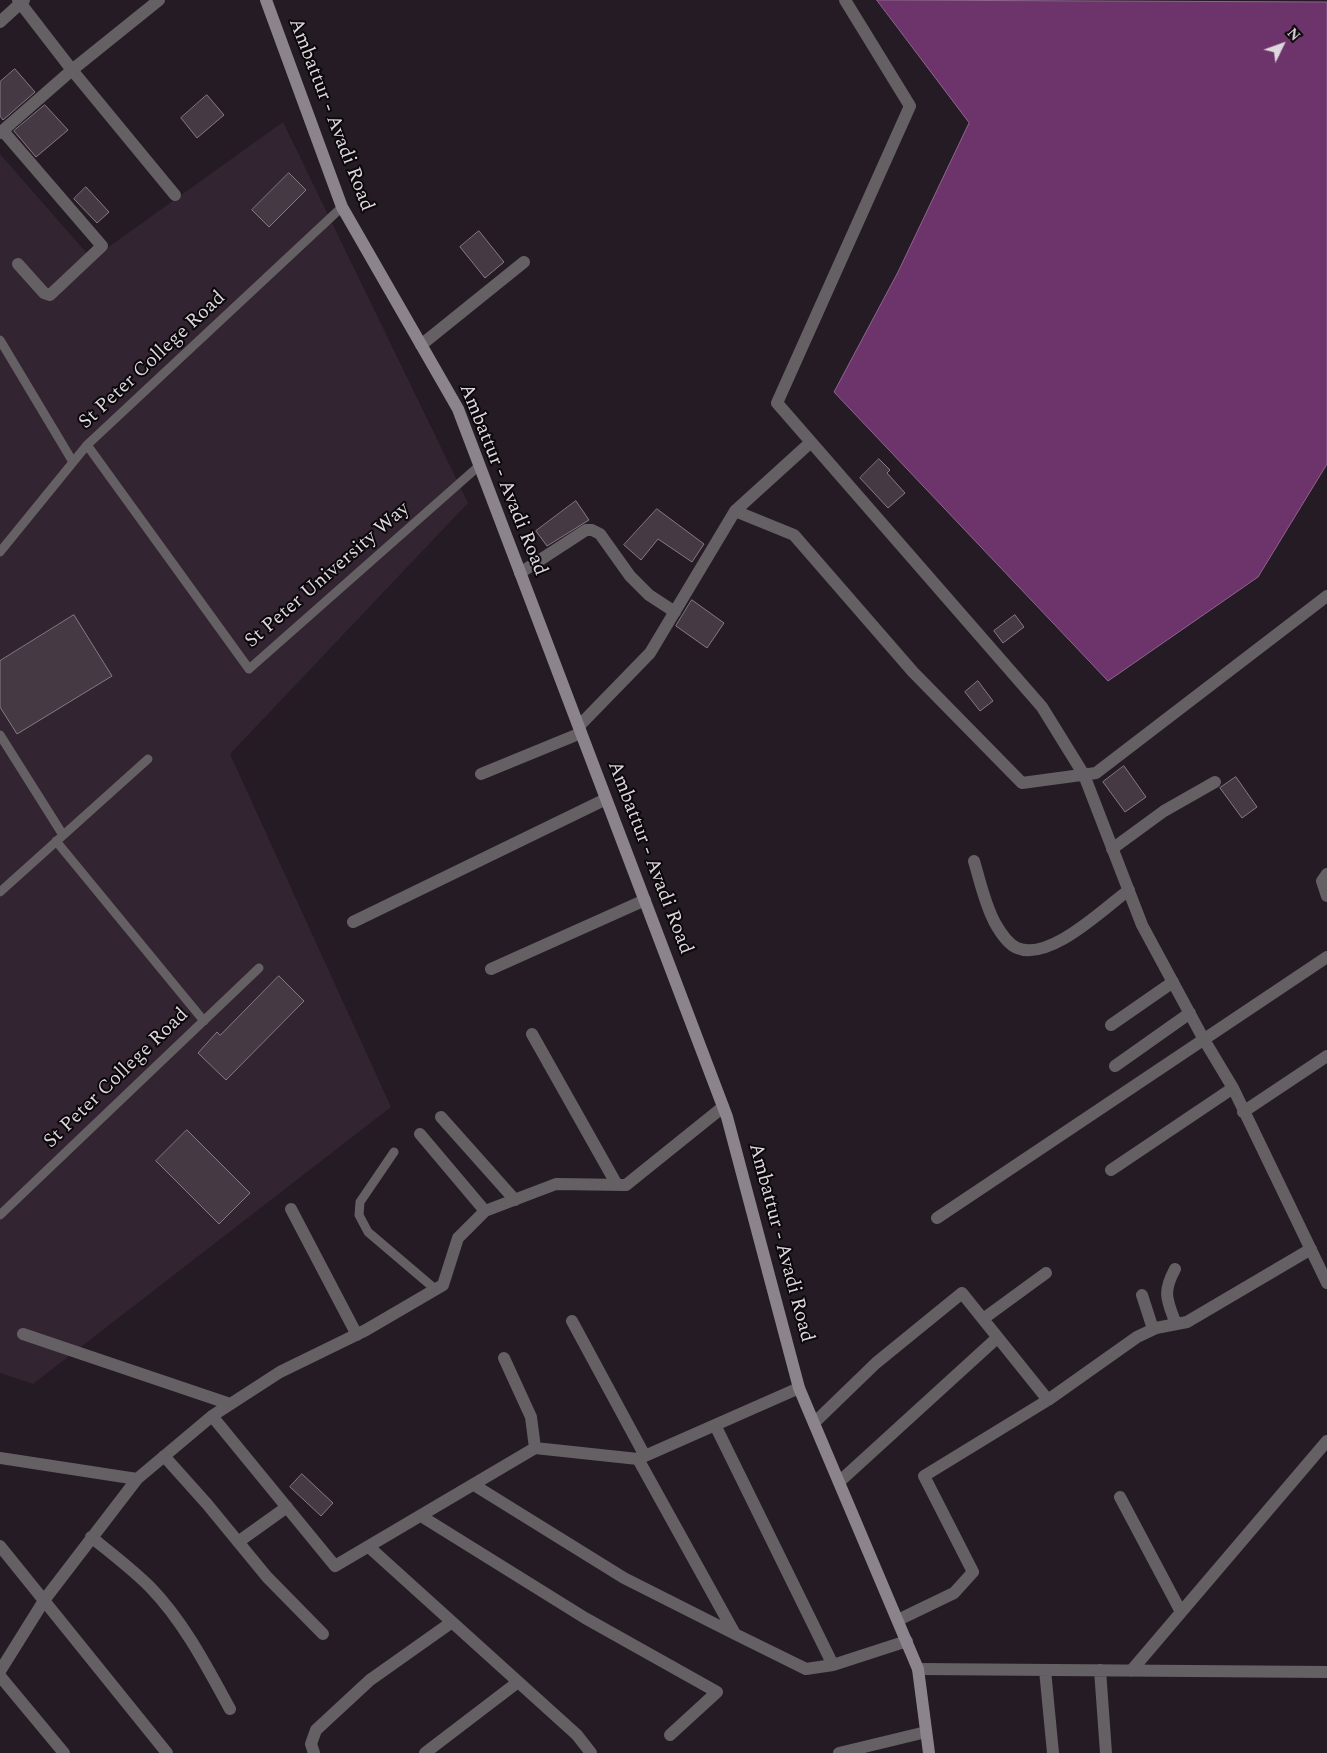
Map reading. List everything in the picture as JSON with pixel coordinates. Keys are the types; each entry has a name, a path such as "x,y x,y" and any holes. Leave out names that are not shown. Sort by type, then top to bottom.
{"street":[{"path":"18,264 44,293 50,294 102,246 2,132 72,70 159,0"},
{"name":"Ambattur - Avadi Road","path":"266,0 342,207 458,409 645,900 723,1107 799,1388 918,1669 929,1753"},
{"path":"845,0 910,106 777,403 1042,707 1084,775 1142,925 1203,1038 1233,1088 1327,1283"},
{"path":"0,22 21,1 72,70 175,196"},
{"path":"421,345 524,262"},
{"path":"481,774 580,729 650,653 735,511 811,442"},
{"path":"735,511 794,535 913,672 1022,783 1096,774 1327,596"},
{"path":"520,573 586,530 592,530 600,534 636,582 649,594 675,612"},
{"path":"1112,849 1164,811 1215,782"},
{"path":"353,922 606,799"},
{"path":"974,861 994,921 1003,936 1016,948 1022,950 1040,950 1059,943 1129,890"},
{"path":"1327,874 1322,881 1327,896"},
{"path":"491,969 645,900"},
{"path":"937,1218 1203,1038 1327,957"},
{"path":"1111,1026 1173,982"},
{"path":"1115,1066 1190,1013"},
{"path":"532,1034 617,1185"},
{"path":"1243,1112 1327,1056"},
{"path":"1111,1170 1233,1088"},
{"path":"0,1671 45,1599 137,1479 212,1416 280,1372 357,1334 442,1285 458,1238 485,1211 556,1184 626,1185 723,1107"},
{"path":"441,1117 514,1200"},
{"path":"420,1134 485,1211"},
{"path":"291,1209 357,1334"},
{"path":"898,1620 954,1593 973,1572 924,1476 1048,1400 1137,1337 1153,1329 1187,1322 1311,1249"},
{"path":"1175,1269 1167,1284 1167,1299 1176,1324"},
{"path":"983,1319 1046,1273"},
{"path":"814,1423 876,1363 962,1293 1048,1400"},
{"path":"1142,1295 1153,1329"},
{"path":"572,1321 641,1458 735,1634"},
{"path":"23,1334 230,1404"},
{"path":"839,1482 997,1338"},
{"path":"504,1358 531,1417 535,1448"},
{"path":"212,1416 335,1566 535,1448 641,1458 799,1388"},
{"path":"715,1425 833,1665"},
{"path":"1131,1671 1327,1441"},
{"path":"164,1456 266,1577 323,1634"},
{"path":"0,1458 137,1479"},
{"path":"474,1485 624,1578 806,1669 833,1665 906,1641"},
{"path":"1120,1497 1181,1612"},
{"path":"238,1542 287,1507"},
{"path":"421,1516 584,1618 717,1692 670,1735"},
{"path":"91,1537 150,1587 172,1613 208,1668 230,1709"},
{"path":"0,1546 45,1599 167,1753"},
{"path":"368,1546 577,1735 589,1752"},
{"path":"314,1753 311,1744 316,1730 370,1680 452,1622"},
{"path":"918,1669 1327,1672"},
{"path":"1045,1670 1052,1753"},
{"path":"1100,1670 1106,1753"},
{"path":"0,1676 64,1753"},
{"path":"424,1753 518,1682"},
{"path":"839,1753 926,1732"}],"lane":[{"name":"St Peter College Road","path":"0,552 87,445 342,207"},
{"path":"0,340 73,462"},
{"name":"St Peter University Way","path":"87,445 248,669 480,465"},
{"path":"0,735 59,838 204,1021"},
{"path":"0,892 148,759"},
{"name":"St Peter College Road","path":"0,1215 259,968"},
{"path":"394,1152 360,1202 359,1215 361,1223 368,1232 435,1289"}],"shaded area":[{"path":"877,0 1327,2 1327,464 1258,577 1108,681 834,392 898,272 969,123"},
{"path":"283,122 468,503 230,754 391,1107 33,1384 0,1373 0,154 92,259"}],"building":[{"path":"15,69 35,92 3,120 0,116 0,82"},
{"path":"207,95 224,115 197,138 181,118"},
{"path":"45,105 68,130 36,157 14,131"},
{"path":"289,173 306,190 269,227 252,210"},
{"path":"86,187 109,212 97,223 74,199"},
{"path":"479,231 504,262 485,278 460,247"},
{"path":"879,459 890,470 887,473 905,493 888,508 860,478"},
{"path":"576,501 589,520 547,546 536,531"},
{"path":"657,509 704,544 692,562 658,539 641,560 624,545"},
{"path":"692,600 724,623 707,648 676,626"},
{"path":"74,615 112,676 17,734 0,707 0,661"},
{"path":"1015,615 1024,627 1003,643 994,631"},
{"path":"978,681 993,701 980,711 965,692"},
{"path":"1124,766 1146,797 1125,812 1103,782"},
{"path":"1236,777 1257,807 1242,818 1220,788"},
{"path":"279,976 304,1001 226,1080 198,1053 217,1032 220,1035"},
{"path":"187,1130 250,1193 219,1224 156,1161"},
{"path":"302,1474 333,1503 321,1516 290,1487"}]}
